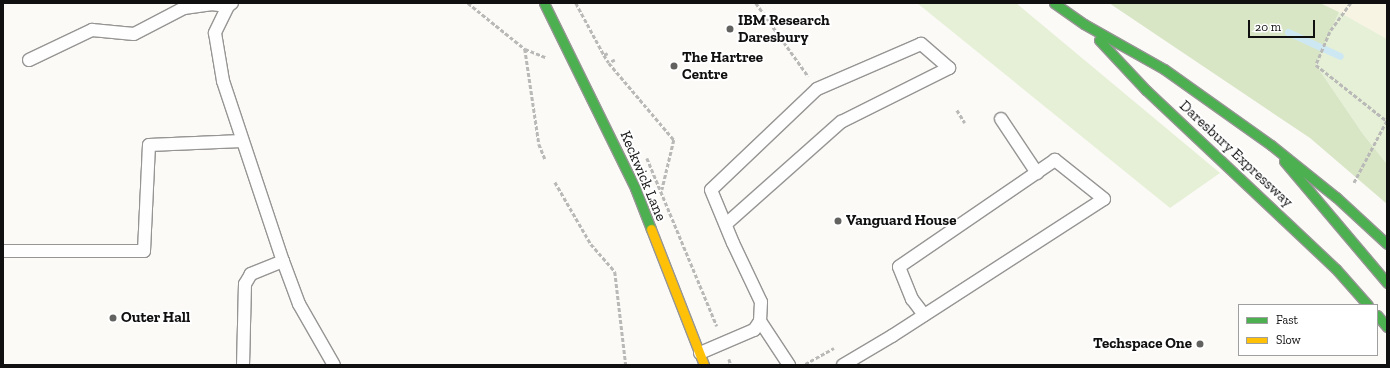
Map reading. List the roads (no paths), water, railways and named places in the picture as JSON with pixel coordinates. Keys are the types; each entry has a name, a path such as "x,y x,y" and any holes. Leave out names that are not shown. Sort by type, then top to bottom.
{"main road":[{"name":"Keckwick Lane","path":"544,3 635,188 704,365"},
{"name":"Daresbury Expressway","path":"1054,3 1084,24 1164,69 1271,145 1336,197 1387,244"},
{"name":"Daresbury Expressway","path":"1084,24 1146,90 1336,269 1367,304"},
{"path":"1271,145 1387,284"},
{"path":"1378,319 1386,331"}],"lane":[{"path":"29,60 92,30 134,34 184,8 230,4"},
{"path":"230,4 215,33 223,81 283,261 300,304 334,365"},
{"path":"700,353 754,330 760,321 761,302 726,224 711,190 817,90 921,44 949,68 841,122 726,224"},
{"path":"1001,119 1037,173"},
{"path":"3,251 144,251 148,145 242,141"},
{"path":"843,365 924,315 1104,199 1055,160 899,267 912,299 924,315"},
{"path":"243,365 245,284 251,274 283,261"},
{"path":"760,321 788,365"}],"waterway":[{"path":"1288,32 1340,56"}],"place":[{"name":"IBM Research Daresbury","path":"730,29"},
{"name":"The Hartree Centre","path":"674,66"},
{"name":"Vanguard House","path":"838,221"},
{"name":"Outer Hall","path":"113,318"},
{"name":"Techspace One","path":"1200,344"}]}
